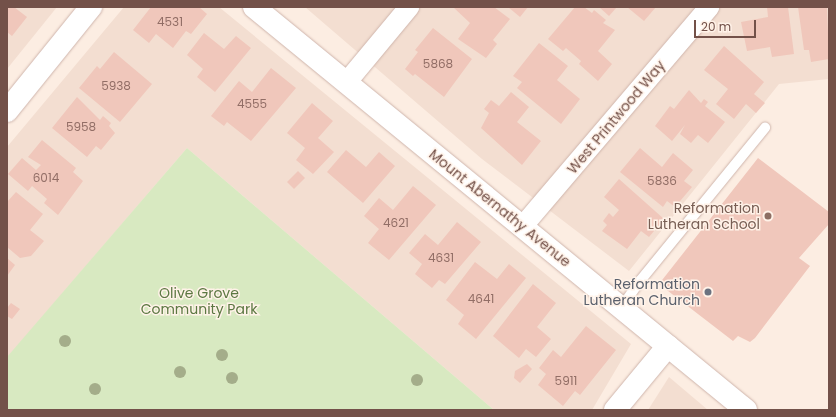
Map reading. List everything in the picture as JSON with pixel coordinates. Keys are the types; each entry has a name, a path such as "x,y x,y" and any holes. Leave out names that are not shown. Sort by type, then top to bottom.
{"street":[{"path":"7,111 91,7"},
{"name":"Mount Abernathy Avenue","path":"254,7 746,410"},
{"path":"346,83 409,7"},
{"name":"West Printwood Way","path":"522,227 709,7"},
{"path":"615,410 668,346"}],"lane":[{"path":"621,308 640,281 765,128"}],"shaded area":[{"path":"7,7 57,7 7,69"},
{"path":"124,7 219,7 631,344 592,410 494,410 187,148 7,358 7,147"},
{"path":"305,7 829,7 829,79 779,84 629,271 482,159"},
{"path":"669,377 708,410 648,410"}],"green space":[{"name":"Olive Grove Community Park","path":"187,148 494,410 7,410 7,357"}],"building":[{"path":"7,7 14,7 27,17 12,36 7,32"},
{"path":"151,7 199,7 207,14 191,34 186,31 173,48 156,34 149,43 133,30"},
{"path":"453,7 494,7 510,19 493,40 497,44 486,58 458,39 470,23"},
{"path":"508,7 528,7 520,17"},
{"path":"575,7 584,7 592,13 594,10 606,20 603,23 615,30 598,51 612,64 598,81 579,64 581,61 566,48 563,51 548,39"},
{"path":"599,7 617,7 609,16"},
{"path":"627,7 656,7 644,21"},
{"path":"767,7 788,7 794,54 772,57 770,47 747,51 741,22 768,17"},
{"path":"798,7 827,7 829,59 811,62 809,50 804,50"},
{"path":"433,28 472,59 444,97 415,74 413,76 405,69 418,52 415,50"},
{"path":"204,33 224,49 236,36 251,48 215,92 197,77 203,69 187,55"},
{"path":"539,43 568,66 557,80 580,99 561,124 517,88 522,82 513,76"},
{"path":"724,46 764,82 754,94 765,103 756,113 746,104 734,119 716,104 728,89 704,70"},
{"path":"114,52 152,84 120,122 79,88 97,66 100,69"},
{"path":"271,68 296,88 251,141 227,122 224,126 211,116 239,81 252,92"},
{"path":"689,90 701,103 704,99 708,102 705,106 725,122 708,143 698,135 691,143 680,134 685,125 672,141 655,126 670,106 674,109"},
{"path":"511,92 529,107 517,122 541,141 522,165 481,128 489,113 484,109 491,100 499,106"},
{"path":"77,97 100,120 103,116 111,123 109,126 115,133 101,150 96,146 87,157 52,128"},
{"path":"312,103 333,121 318,138 334,152 313,174 296,160 305,148 287,133"},
{"path":"42,140 76,168 73,172 83,181 58,215 44,203 47,199 32,186 28,191 8,174 22,158 36,170 41,165 28,157"},
{"path":"640,148 662,167 673,153 693,170 684,181 692,187 675,207 667,201 663,207 620,172"},
{"path":"346,150 366,167 379,152 395,166 363,203 327,172"},
{"path":"758,158 829,212 829,224 799,258 810,266 755,338 750,342 738,336 733,341 659,284"},
{"path":"298,171 305,178 294,189 287,182"},
{"path":"619,179 664,219 649,237 641,231 627,249 602,231 607,225 603,221 609,213 613,217 619,210 604,197"},
{"path":"413,186 436,205 389,260 368,243 379,229 364,216 379,198 393,210"},
{"path":"16,192 43,214 30,230 44,241 31,256 20,258 7,247 7,202"},
{"path":"457,222 481,242 445,284 439,280 432,288 415,274 422,264 409,253 425,234 438,245"},
{"path":"7,258 15,265 7,276"},
{"path":"475,262 497,279 509,264 526,278 476,339 458,324 464,315 446,300"},
{"path":"533,284 556,303 537,327 551,339 536,357 526,349 519,358 493,336"},
{"path":"11,303 20,309 12,319 7,316 7,308"},
{"path":"586,326 616,350 580,395 575,391 563,406 538,385 546,374 539,368 553,350 561,357"},
{"path":"527,364 532,369 520,383 514,378 515,371"}],"place":[{"name":"Reformation Lutheran School","path":"768,216"},
{"name":"Reformation Lutheran Church","path":"708,292"}]}
